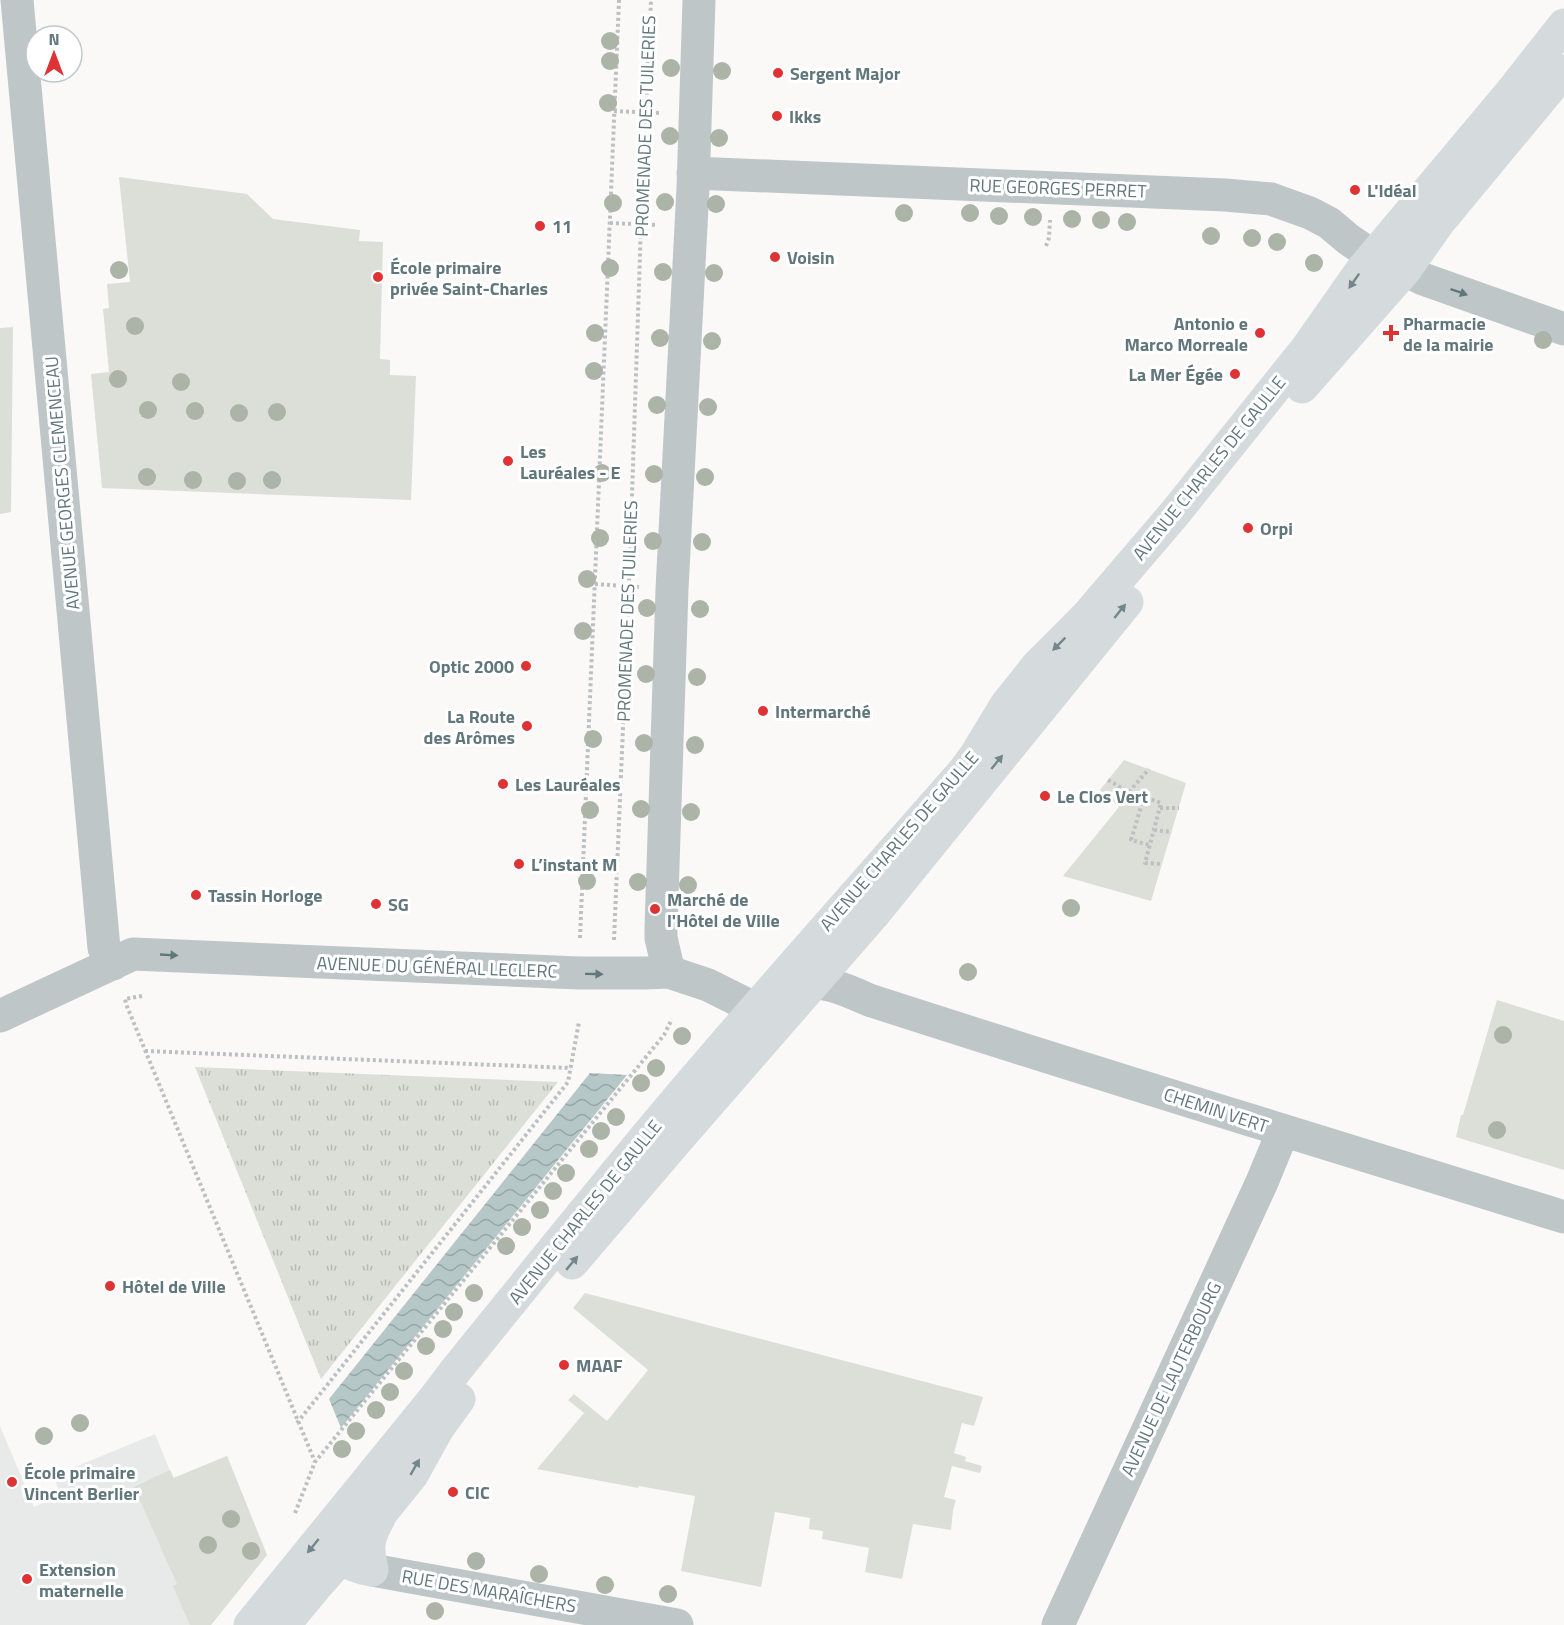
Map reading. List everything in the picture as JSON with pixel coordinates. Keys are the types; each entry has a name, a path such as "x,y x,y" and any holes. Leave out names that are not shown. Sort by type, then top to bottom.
{"main road":[{"name":"AVENUE CHARLES DE GAULLE","path":"250,1625 672,1106 791,966 964,771 1006,705 1036,666 1087,616 1175,513 1307,348 1361,271 1521,80 1564,25"},
{"name":"AVENUE CHARLES DE GAULLE","path":"284,1625 383,1511 412,1474 438,1428 472,1380 677,1140 840,979 1298,392 1405,270 1439,222 1564,71"},
{"path":"383,1511 372,1530 367,1547 372,1570 345,1562 340,1545 434,1398"}],"street":[{"name":"AVENUE GEORGES CLEMENCEAU","path":"17,0 104,948 113,964"},
{"path":"669,972 661,928 672,589 693,172 699,0"},
{"path":"1405,270 1401,258 1402,246 1439,195 1509,113 1521,80"},
{"name":"RUE GEORGES PERRET","path":"693,172 1225,195 1271,199 1310,213 1329,223 1348,239 1375,255 1423,279 1564,329"},
{"path":"840,979 824,957 832,940 860,908 964,771"},
{"name":"AVENUE DU GÉNÉRAL LECLERC","path":"0,1016 133,954 604,974 669,972 708,985 756,1009"},
{"path":"677,1140 682,1129 713,1085 753,1036 758,1018 756,1009 777,991 801,981 840,979"},
{"name":"CHEMIN VERT","path":"840,979 999,1042 1564,1217"},
{"name":"AVENUE DE LAUTERBOURG","path":"1058,1625 1262,1182 1282,1131"},
{"name":"RUE DES MARAÎCHERS","path":"372,1570 677,1625"}],"path":[{"path":"580,942 619,0"},
{"name":"PROMENADE DES TUILERIES","path":"604,974 611,962 614,938 651,0"},
{"path":"614,111 646,112"},
{"path":"610,223 641,224"},
{"path":"595,584 629,586"},
{"path":"1129,792 1149,769"},
{"path":"1108,780 1129,792 1161,803 1145,863 1162,864"},
{"path":"1144,797 1131,840 1150,845"},
{"path":"1160,808 1179,808"},
{"path":"1154,830 1172,832"},
{"path":"142,996 125,999 297,1423 315,1462"},
{"path":"291,1523 315,1462 664,1035 672,1019"},
{"path":"297,1423 568,1082 579,1022"},
{"path":"145,1051 571,1068"}],"shaded area":[{"path":"0,1426 34,1507 61,1495 53,1476 155,1434 173,1478 227,1456 267,1555 211,1625 0,1625"}],"green space":[{"path":"119,177 247,194 273,219 360,230 359,241 383,242 380,359 390,360 390,375 416,376 411,500 102,488 91,374 109,372 103,309 109,308 107,284 130,282"},
{"path":"13,327 11,512 0,514 0,328"},
{"path":"1124,760 1186,783 1151,901 1063,876 1119,807 1100,790"},
{"path":"1497,1000 1564,1021 1564,1170 1456,1137"},
{"path":"195,1067 558,1082 321,1379"},
{"path":"585,1293 983,1397 974,1426 962,1423 954,1453 966,1457 965,1461 982,1466 980,1473 952,1466 944,1497 956,1500 951,1530 913,1524 902,1579 865,1572 869,1548 822,1539 823,1531 809,1529 810,1518 775,1512 761,1587 681,1571 695,1496 537,1469 584,1413 568,1400 574,1394 607,1421 648,1370 573,1308"},
{"path":"227,1456 267,1555 211,1625 190,1625 173,1586 177,1584 134,1487 170,1470 174,1478"}],"water":[{"path":"590,1073 627,1075 341,1428 329,1399"}],"place":[{"name":"Sergent Major","path":"778,73"},
{"name":"Ikks","path":"777,116"},
{"name":"L'Idéal","path":"1355,190"},
{"name":"11","path":"540,226"},
{"name":"Voisin","path":"775,257"},
{"name":"École primaire privée Saint-Charles","path":"378,277"},
{"name":"Antonio e Marco Morreale","path":"1260,333"},
{"name":"Pharmacie de la mairie","path":"1391,333"},
{"name":"La Mer Égée","path":"1235,374"},
{"name":"Les Lauréales - E","path":"508,461"},
{"name":"Orpi","path":"1248,528"},
{"name":"Optic 2000","path":"526,666"},
{"name":"Intermarché","path":"763,711"},
{"name":"La Route des Arômes","path":"527,726"},
{"name":"Les Lauréales","path":"503,784"},
{"name":"Le Clos Vert","path":"1045,796"},
{"name":"L’instant M","path":"519,864"},
{"name":"Tassin Horloge","path":"196,895"},
{"name":"SG","path":"376,904"},
{"name":"Marché de l'Hôtel de Ville","path":"655,909"},
{"name":"Hôtel de Ville","path":"110,1286"},
{"name":"MAAF","path":"564,1365"},
{"name":"École primaire Vincent Berlier","path":"12,1482"},
{"name":"CIC","path":"453,1492"},
{"name":"Extension maternelle","path":"27,1579"}]}
